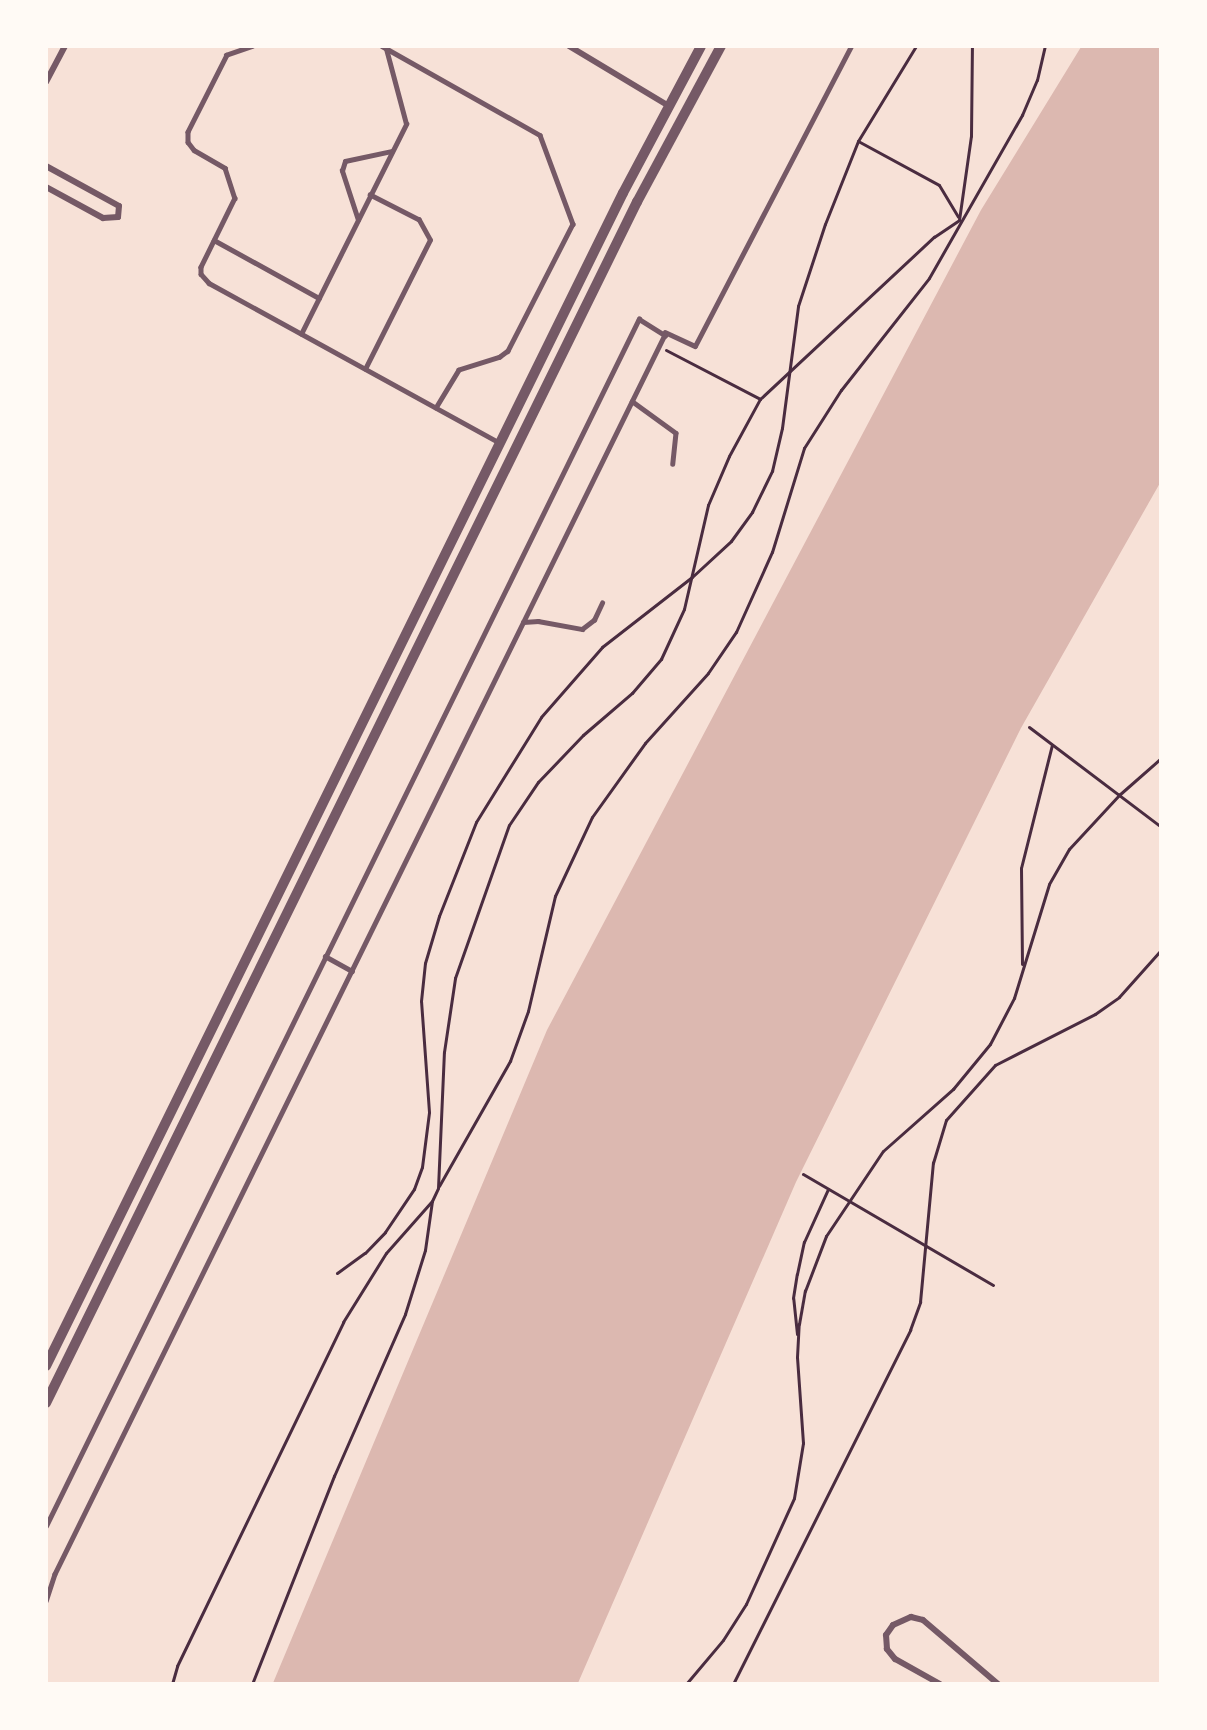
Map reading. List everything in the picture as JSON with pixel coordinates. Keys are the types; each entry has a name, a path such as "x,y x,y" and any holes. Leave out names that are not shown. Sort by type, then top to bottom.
{"street":[{"path":"46,82 65,46"},
{"path":"570,46 669,106"},
{"path":"46,1366 500,443 701,46"},
{"path":"46,1402 637,202 721,46"},
{"path":"46,166 119,206 118,217 103,218 46,187"},
{"path":"940,1683 891,1654 886,1635 893,1624 911,1617 923,1620 998,1683"}],"lane":[{"path":"253,46 227,56 189,132 188,142 194,150 225,168 235,198 201,267 209,283 500,443"},
{"path":"651,326 695,346 851,46"},
{"path":"301,334 406,124 384,48"},
{"path":"384,48 540,135 573,224 508,351 500,357 459,370 436,408"},
{"path":"358,220 342,171 345,160 392,151"},
{"path":"365,369 430,240 427,229 419,220 370,195"},
{"path":"214,240 319,298"},
{"path":"46,1526 639,319 665,334 55,1574 46,1601"},
{"path":"632,401 676,433 673,464"},
{"path":"523,622 538,621 582,629 594,620 602,603"},
{"path":"325,956 352,971"}],"path":[{"path":"337,1272 365,1253 384,1232 414,1189 422,1167 429,1112 421,1000 425,963 439,916 476,822 541,717 602,647 692,577 731,541 752,512 772,471 798,306 811,265 858,141 916,46"},
{"path":"438,1188 444,1052 455,978 509,825 538,782 583,735 632,693 661,659 684,609 697,542 708,505 729,456 760,399 934,237 959,220 971,136 972,46"},
{"path":"252,1683 343,1454 405,1314 425,1250 432,1201 510,1062 528,1011 555,896 592,817 645,743 708,673 736,632 772,552 804,448 841,390 929,278 959,220 1022,115 1037,80 1045,46"},
{"path":"858,141 939,184 952,201 959,220"},
{"path":"659,346 760,399"},
{"path":"1029,727 1161,826"},
{"path":"1022,970 1021,868 1053,745"},
{"path":"798,1340 805,1291 814,1262 847,1200 883,1151 953,1089 975,1064 1004,1020 1022,970 1038,913 1054,875 1069,849 1119,795 1161,759"},
{"path":"733,1683 910,1330 920,1302 938,1139 956,1104 995,1065 1095,1014 1119,997 1161,951"},
{"path":"803,1174 993,1285"},
{"path":"686,1683 723,1640 746,1604 794,1498 803,1443 798,1340 794,1308 797,1274 804,1242 828,1189"},
{"path":"172,1683 177,1666 343,1322 386,1253 432,1201"}],"shaded area":[{"path":"1081,47 1160,47 1160,483 1021,728 796,1182 578,1683 273,1683 547,1030 981,210"}]}
